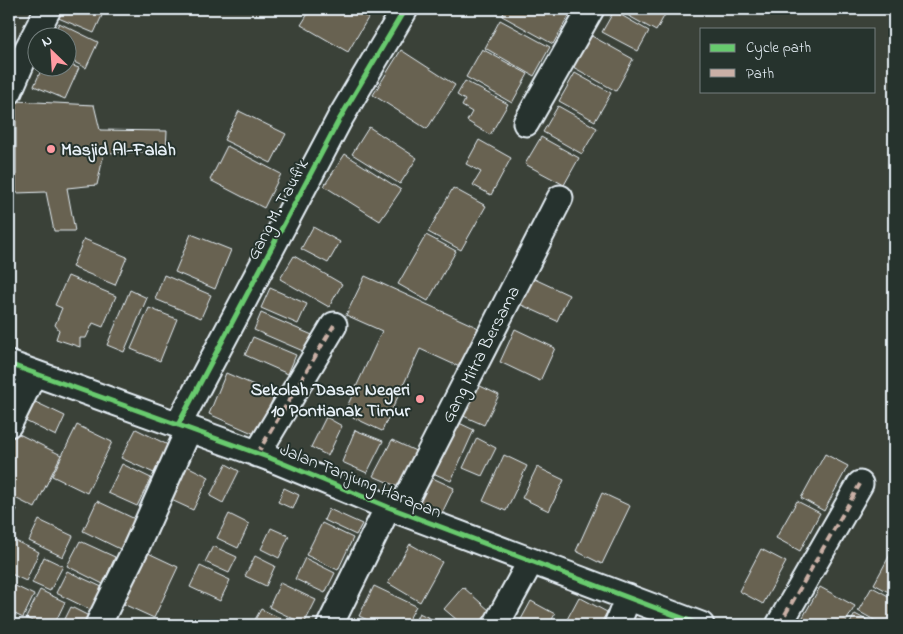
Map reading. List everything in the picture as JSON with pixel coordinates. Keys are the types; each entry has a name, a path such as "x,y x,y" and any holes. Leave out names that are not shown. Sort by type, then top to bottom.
{"street":[{"path":"9,92 28,48 48,9"},
{"name":"Gang M. Taufik","path":"98,625 135,550 184,427 340,120 405,9"},
{"path":"526,123 591,9"},
{"name":"Gang Mitra Bersama","path":"330,625 560,198"},
{"path":"257,454 334,325"},
{"name":"Jalan Tanjung Harapan","path":"9,364 257,454 531,562 701,625"},
{"path":"9,424 34,373"},
{"path":"779,625 860,484"},
{"path":"496,625 531,562"},
{"path":"617,625 628,597"}],"building":[{"path":"59,9 105,9 94,33 56,17"},
{"path":"311,9 352,9 368,18 348,52 301,25"},
{"path":"365,9 381,9 375,16"},
{"path":"506,9 560,9 570,14 553,44 502,16"},
{"path":"616,9 668,9 656,31"},
{"path":"614,11 649,31 638,51 602,32"},
{"path":"500,20 550,47 534,76 485,48"},
{"path":"59,23 69,28 57,28"},
{"path":"78,32 98,42 86,68 78,64"},
{"path":"590,35 633,59 616,91 573,67"},
{"path":"9,45 22,53 9,76"},
{"path":"482,49 528,74 512,103 466,77"},
{"path":"401,50 455,85 427,129 373,95"},
{"path":"575,73 611,93 595,121 559,101"},
{"path":"38,78 74,78 65,99 34,86"},
{"path":"465,81 508,104 490,135 467,121 472,112 462,106 465,100 457,95"},
{"path":"16,101 94,105 100,130 167,131 166,151 104,153 97,185 67,188 75,231 54,231 46,192 16,193"},
{"path":"558,106 597,128 582,154 543,132"},
{"path":"239,111 286,134 271,163 224,140"},
{"path":"369,127 417,158 400,184 352,154"},
{"path":"541,137 579,158 564,185 525,164"},
{"path":"479,140 511,158 491,195 473,185 481,172 466,164"},
{"path":"227,146 281,174 264,208 210,180"},
{"path":"345,154 401,190 380,221 324,186"},
{"path":"453,188 486,206 461,250 428,232"},
{"path":"313,227 340,242 328,263 301,249"},
{"path":"191,234 231,250 215,289 175,272"},
{"path":"426,235 456,251 428,301 398,284"},
{"path":"84,239 127,257 115,285 72,267"},
{"path":"294,256 342,284 329,307 280,279"},
{"path":"164,275 211,295 201,318 155,299"},
{"path":"68,276 116,296 103,327 93,323 86,338 80,338 80,347 56,339 59,330 55,325 62,308 55,305"},
{"path":"365,276 483,330 464,369 420,349 382,431 344,413 382,331 346,315"},
{"path":"528,276 569,295 557,321 515,302"},
{"path":"270,288 307,304 298,324 261,308"},
{"path":"130,290 147,298 124,352 107,345"},
{"path":"149,308 177,319 160,361 131,349"},
{"path":"261,313 317,337 310,354 254,330"},
{"path":"515,329 555,348 540,381 500,362"},
{"path":"253,337 296,355 288,374 245,355"},
{"path":"226,373 275,394 257,435 209,414"},
{"path":"476,384 499,395 484,425 461,415"},
{"path":"29,399 65,416 56,436 19,418"},
{"path":"326,417 342,426 328,456 311,447"},
{"path":"457,422 474,430 451,481 433,473"},
{"path":"77,425 112,442 87,493 52,476"},
{"path":"136,429 168,445 154,473 121,458"},
{"path":"355,430 383,441 367,473 342,462"},
{"path":"13,431 61,455 35,508 9,495 9,439"},
{"path":"477,438 496,448 482,476 463,468"},
{"path":"392,440 422,454 403,489 373,476"},
{"path":"825,454 848,466 824,511 801,498"},
{"path":"504,455 527,466 506,511 483,501"},
{"path":"122,464 151,478 137,506 108,493"},
{"path":"183,464 209,477 193,510 167,498"},
{"path":"226,464 239,471 223,503 210,496"},
{"path":"537,467 564,480 549,511 522,498"},
{"path":"424,474 454,488 442,513 412,499"},
{"path":"284,488 299,495 293,509 278,502"},
{"path":"602,493 630,506 602,564 576,551"},
{"path":"97,501 135,519 120,549 83,531"},
{"path":"797,501 820,513 800,551 776,538"},
{"path":"9,505 17,509 9,526"},
{"path":"329,509 362,524 356,535 324,520"},
{"path":"229,514 249,524 238,548 217,538"},
{"path":"39,520 73,536 63,557 29,541"},
{"path":"322,523 353,538 338,570 306,555"},
{"path":"271,528 289,536 279,558 261,549"},
{"path":"9,538 39,552 26,581 9,573"},
{"path":"80,541 115,557 103,584 67,566"},
{"path":"410,544 442,562 420,602 388,583"},
{"path":"213,546 237,557 229,573 205,562"},
{"path":"761,549 786,562 763,604 739,591"},
{"path":"892,551 894,552 894,595 874,584"},
{"path":"146,552 178,567 154,618 121,603"},
{"path":"255,556 275,566 266,586 245,576"},
{"path":"44,557 63,566 50,591 32,583"},
{"path":"305,558 335,573 325,593 295,579"},
{"path":"200,566 230,580 220,601 190,587"},
{"path":"67,571 104,588 93,611 56,593"},
{"path":"9,583 34,595 23,618 9,611"},
{"path":"280,583 316,600 304,624 269,607"},
{"path":"374,586 416,606 406,625 378,625 359,616"},
{"path":"463,587 490,611 477,625 463,625 444,609"},
{"path":"820,587 855,606 844,625 799,624"},
{"path":"872,587 894,599 894,625 883,625 858,611"},
{"path":"40,590 65,602 54,625 42,625 26,618"},
{"path":"579,597 607,612 600,625 564,625"},
{"path":"531,601 555,614 549,625 518,625"},
{"path":"71,607 89,616 85,625 62,625"},
{"path":"261,609 282,619 279,625 252,625"},
{"path":"419,613 444,625 413,625"},
{"path":"855,614 876,625 849,625"}],"marked path":[{"path":"257,454 334,325"},
{"path":"779,625 860,484"}],"cycle path":[{"path":"178,425 339,120 405,9"},
{"path":"9,364 270,458 388,507 701,625"}],"place":[{"name":"Masjid Al-Falah","path":"51,149"},
{"name":"Sekolah Dasar Negeri 10 Pontianak Timur","path":"420,399"}]}
